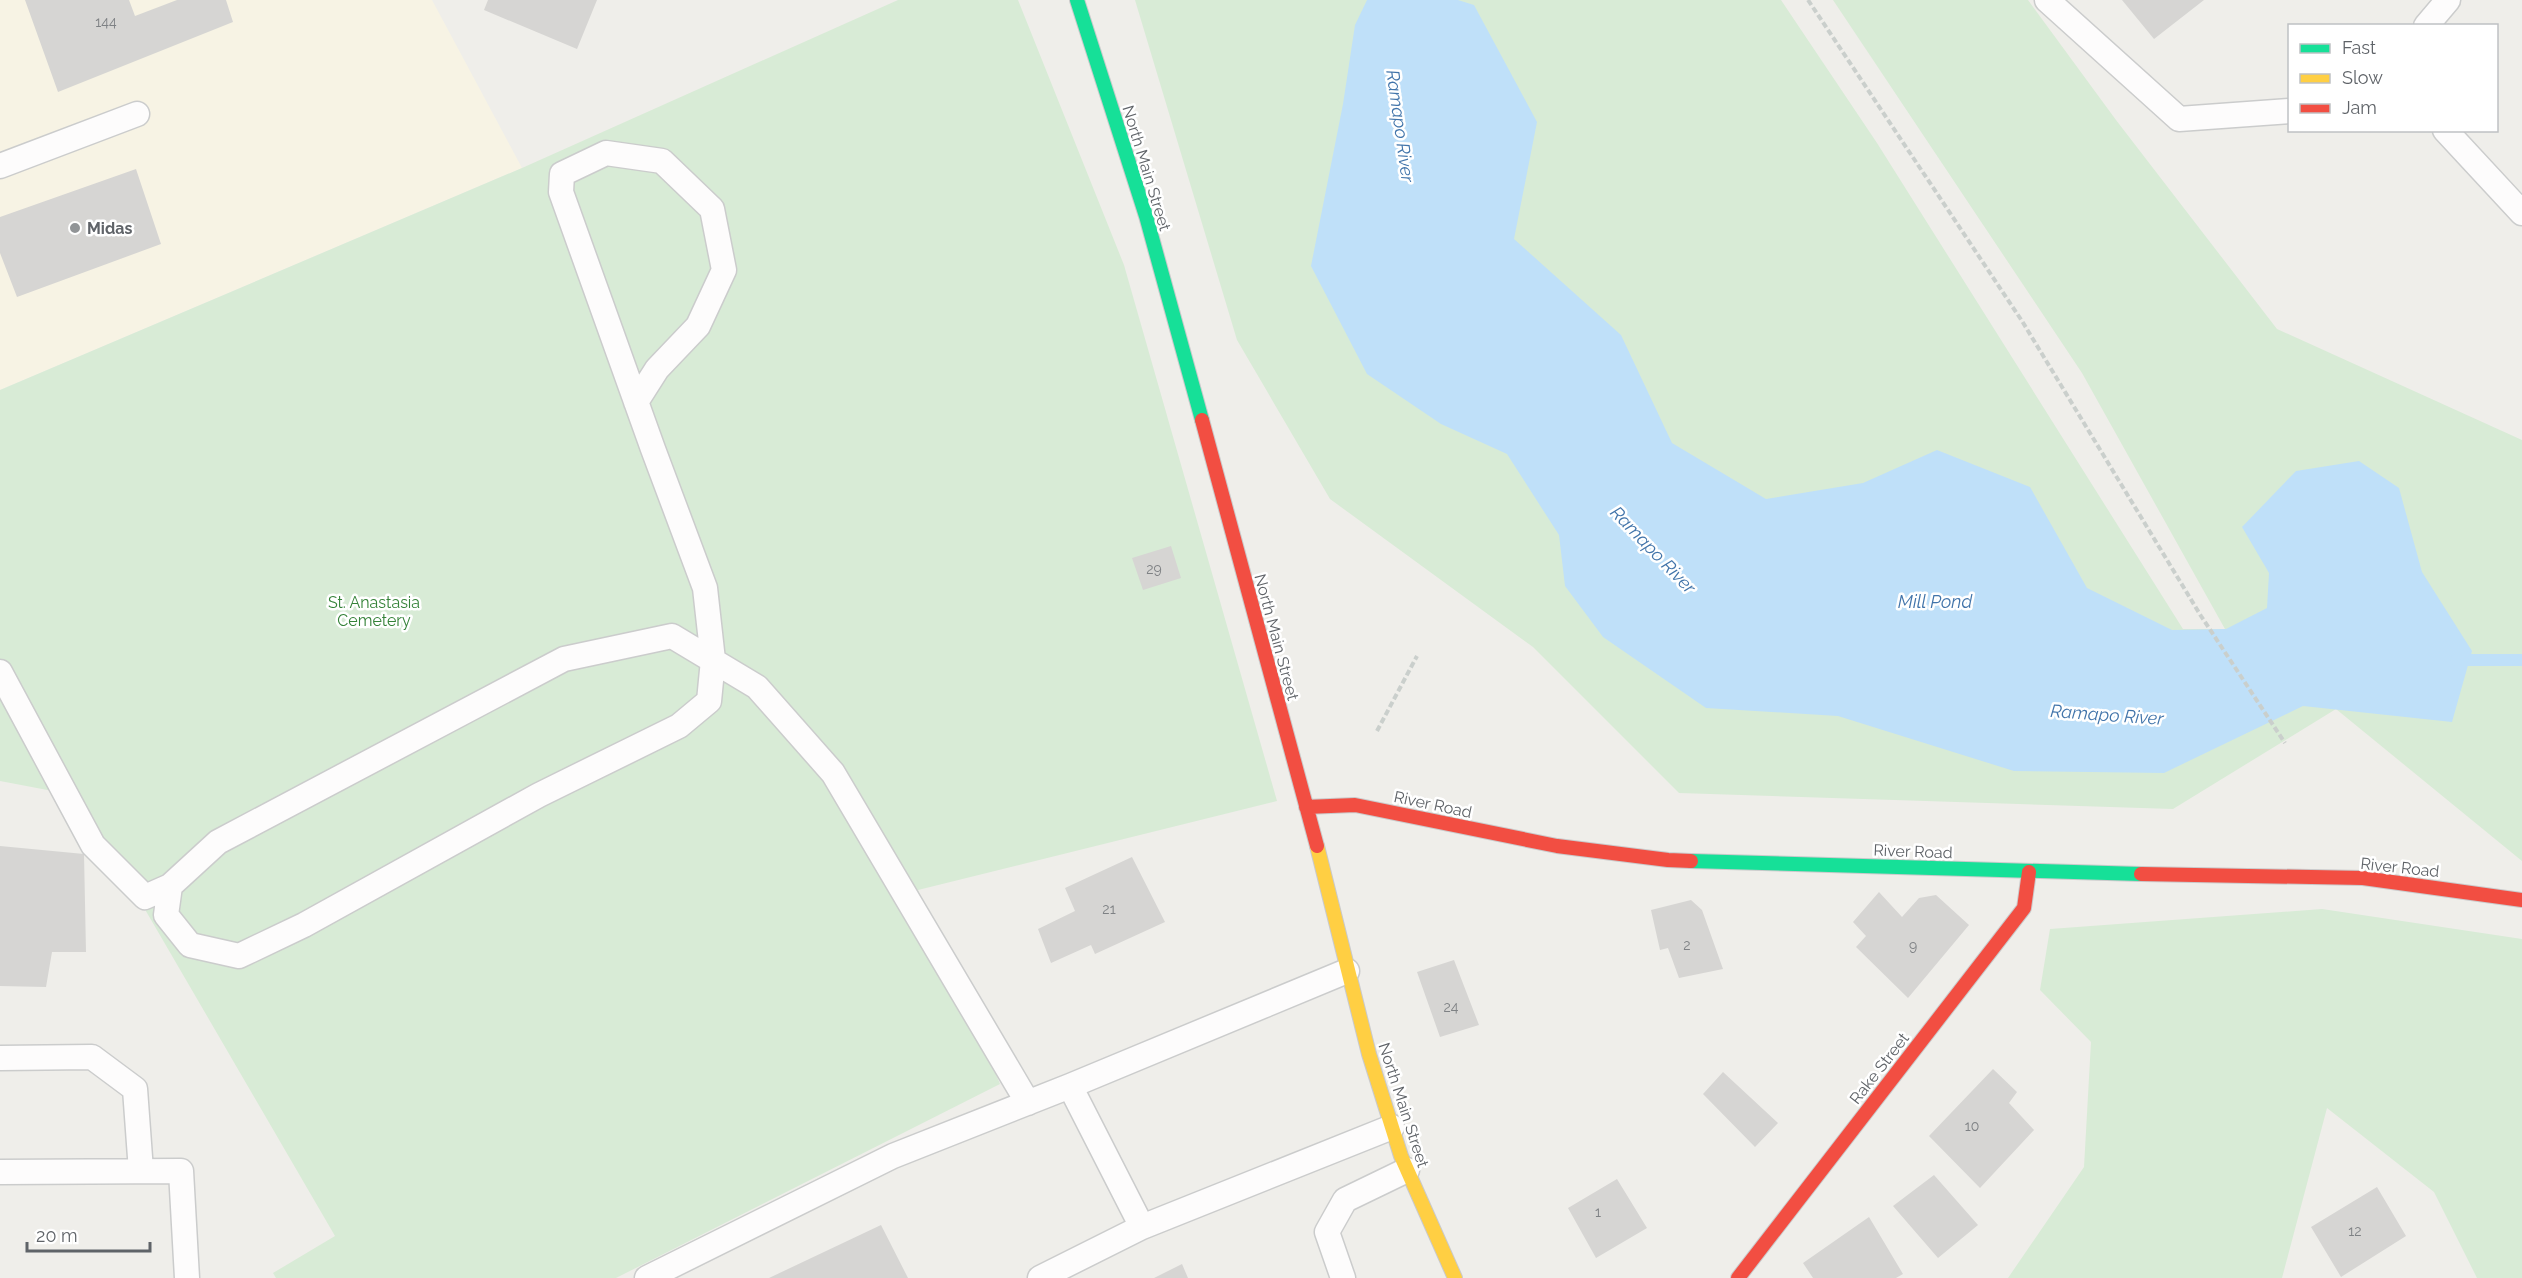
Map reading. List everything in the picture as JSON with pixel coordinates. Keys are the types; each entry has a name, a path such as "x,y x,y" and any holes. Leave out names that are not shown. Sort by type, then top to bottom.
{"street":[{"name":"North Main Street","path":"1077,0 1146,216 1306,807 1369,1054 1407,1170 1455,1278"},
{"name":"River Road","path":"1306,807 1355,805 1557,846 1668,860 2030,872 2363,879 2483,893 2522,900"},
{"name":"Rake Street","path":"1738,1278 2024,909 2030,872"}],"lane":[{"path":"2047,0 2179,119 2288,111"},
{"path":"2428,24 2448,0"},
{"path":"0,166 137,114"},
{"path":"2447,132 2522,213"},
{"path":"170,886 166,915 190,945 239,956 304,925 539,795 679,726 709,701 713,660 705,588 636,402 561,192 562,174 606,153 662,160 712,209 724,270 698,326 657,369 636,402"},
{"path":"0,672 93,845 145,897 170,886 218,842 564,659 672,636 757,687 832,772 1028,1103"},
{"path":"647,1278 893,1156 1070,1086 1347,971"},
{"path":"0,1058 93,1057 135,1089 141,1171"},
{"path":"1070,1086 1142,1227"},
{"path":"1040,1278 1142,1227 1392,1127"},
{"path":"1343,1278 1327,1232 1345,1200 1407,1170"},
{"path":"0,1172 181,1171 187,1278"}],"path":[{"path":"1808,0 2022,321 2201,616 2285,743"},
{"path":"1377,731 1418,656"}],"shaded area":[{"path":"0,0 432,0 522,168 0,390"}],"green space":[{"name":"St. Anastasia Cemetery","path":"898,0 1018,0 1124,265 1277,801 918,890 1000,1084 616,1278 276,1278 273,1273 335,1236 79,796 0,781 0,390 522,168"},
{"path":"1135,0 1781,0 1877,143 2183,629 2225,629 2082,373 1833,0 2028,0 2116,120 2277,329 2522,440 2522,861 2336,709 2173,809 1679,793 1533,647 1330,499 1237,340"},
{"path":"2322,909 2522,939 2522,1278 2477,1278 2434,1192 2327,1108 2282,1278 2008,1278 2084,1167 2091,1042 2040,990 2050,929"}],"water":[{"name":"Mill Pond","path":"1367,0 1458,0 1474,5 1537,122 1514,239 1621,335 1672,443 1766,499 1863,483 1937,450 2030,487 2087,588 2172,630 2226,629 2267,608 2269,573 2242,527 2296,471 2359,461 2399,488 2422,572 2472,651 2452,722 2303,706 2164,773 2014,771 1838,716 1706,708 1603,637 1565,586 1559,535 1507,454 1441,424 1367,374 1311,266 1343,104 1355,25"}],"building":[{"path":"25,0 129,0 135,16 177,0 226,0 233,22 58,92"},
{"path":"488,0 597,0 577,49 484,10"},
{"path":"2122,0 2204,0 2154,39"},
{"path":"136,169 161,244 17,297 0,253 0,217"},
{"path":"1171,546 1181,578 1143,590 1132,558"},
{"path":"0,846 84,854 86,952 52,952 46,987 0,986"},
{"path":"1132,857 1165,922 1095,954 1091,945 1051,963 1038,929 1075,911 1065,888"},
{"path":"1879,892 1902,917 1919,898 1936,895 1969,925 1908,998 1856,947 1866,936 1853,922"},
{"path":"1691,900 1702,910 1723,969 1679,978 1668,948 1660,950 1651,910"},
{"path":"1454,960 1479,1025 1440,1037 1417,972"},
{"path":"1993,1069 2017,1092 2009,1103 2034,1130 1980,1188 1929,1136"},
{"path":"1723,1072 1778,1123 1755,1147 1703,1094"},
{"path":"1934,1175 1978,1225 1938,1258 1893,1206"},
{"path":"1617,1179 1647,1228 1596,1258 1568,1208"},
{"path":"2377,1187 2406,1236 2341,1277 2311,1227"},
{"path":"1869,1217 1903,1274 1896,1278 1813,1278 1803,1263"},
{"path":"881,1225 908,1278 769,1278"},
{"path":"1182,1264 1188,1278 1154,1278"}],"waterway":[{"name":"Ramapo River","path":"2456,660 2522,660"}],"traffic: fast":[{"path":"1077,0 1146,216 1202,420"},
{"path":"1691,861 2141,874"}],"traffic: slow":[{"path":"1317,846 1369,1054 1401,1156 1455,1278"}],"traffic: jam":[{"path":"1202,420 1317,846"},
{"path":"1306,807 1355,805 1557,846 1691,861"},
{"path":"1738,1278 2024,908 2029,872"},
{"path":"2141,874 2363,878 2522,900"}],"place":[{"name":"Midas","path":"75,228"}]}
